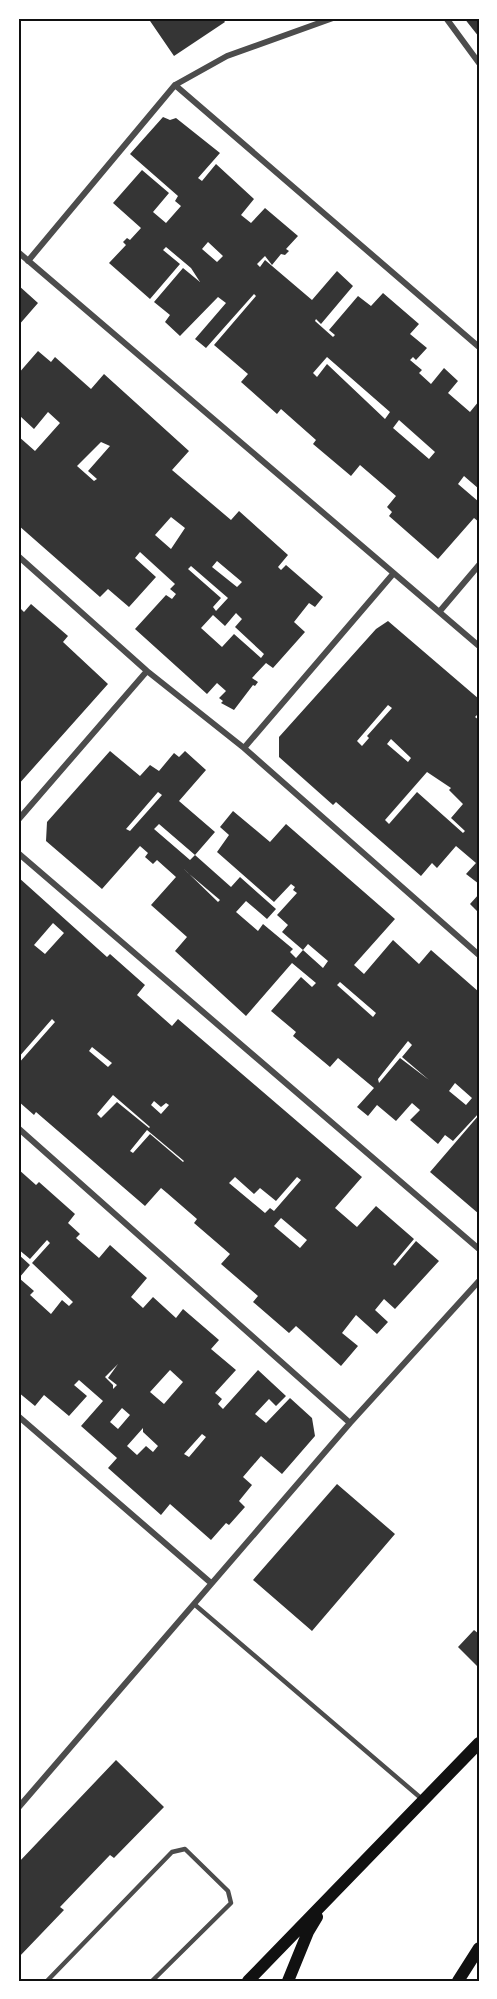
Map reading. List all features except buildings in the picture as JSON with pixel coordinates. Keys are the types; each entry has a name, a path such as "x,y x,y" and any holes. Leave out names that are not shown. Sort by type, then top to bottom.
{"main road":[{"path":"248,1981 479,1743"},
{"path":"288,1981 308,1932 330,1896"},
{"path":"458,1981 479,1948"}],"street":[{"path":"28,261 175,86 227,56 333,18"},
{"path":"446,18 479,63"},
{"path":"175,86 479,347"},
{"path":"18,252 479,646"},
{"path":"18,556 147,671 244,748 479,955"},
{"path":"440,611 479,565"},
{"path":"244,748 393,574"},
{"path":"18,820 147,671"},
{"path":"18,853 479,1249"},
{"path":"18,1128 350,1423"},
{"path":"18,1808 350,1423 479,1281"},
{"path":"18,1416 211,1583"}],"lane":[{"path":"194,1604 424,1801"},
{"path":"47,1981 172,1852 185,1849 228,1891 231,1903 152,1981"}]}
